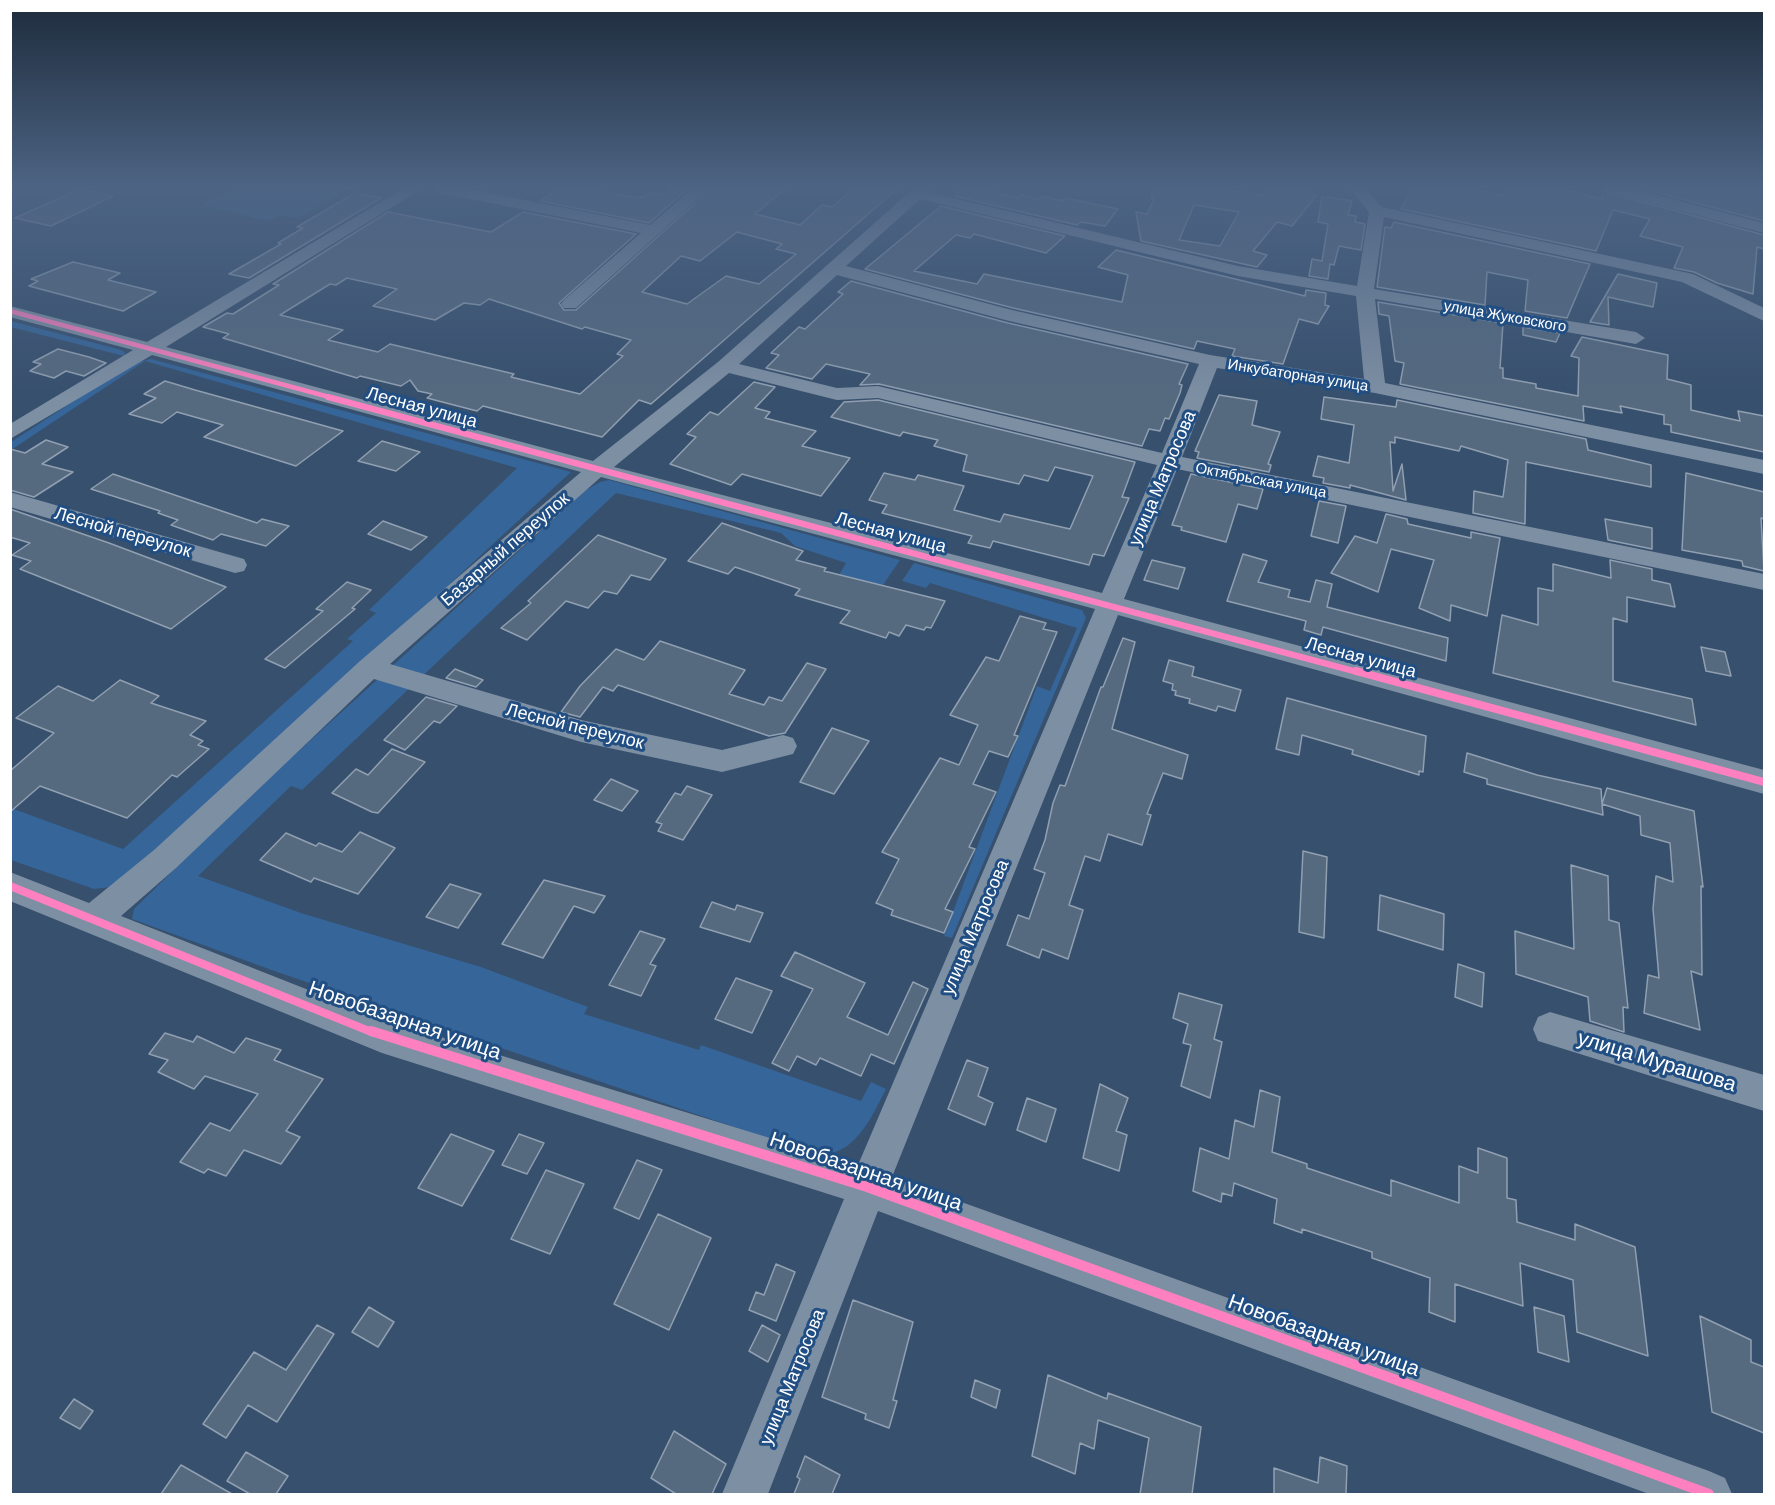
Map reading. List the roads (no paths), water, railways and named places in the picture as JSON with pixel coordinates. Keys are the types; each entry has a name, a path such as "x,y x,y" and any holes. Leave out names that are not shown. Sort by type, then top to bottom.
{"street":[{"path":"10,433 300,258"},
{"path":"570,304 620,258"},
{"name":"Базарный переулок","path":"94,918 165,859 369,668 597,469 725,366 848,258"},
{"name":"улица Жуковского","path":"1187,258 1238,271 1636,338"},
{"path":"1370,258 1365,292 1375,387"},
{"path":"1596,258 1687,278 1764,315"},
{"name":"Инкубаторная улица","path":"836,269 1009,315 1210,361 1375,387 1764,467"},
{"name":"Лесная улица","path":"10,312 860,540 1109,604 1764,782"},
{"name":"улица Матросова","path":"745,1494 867,1187 1109,604 1171,461 1210,361"},
{"name":"Октябрьская улица","path":"725,366 837,394 878,392 1171,461 1764,582"},
{"name":"Лесной переулок","path":"10,499 235,565"},
{"name":"Лесной переулок","path":"369,668 581,731 722,761 783,746"},
{"name":"Новобазарная улица","path":"10,886 382,1036 867,1187 1709,1494"},
{"name":"улица Мурашова","path":"1550,1029 1764,1093"}]}
